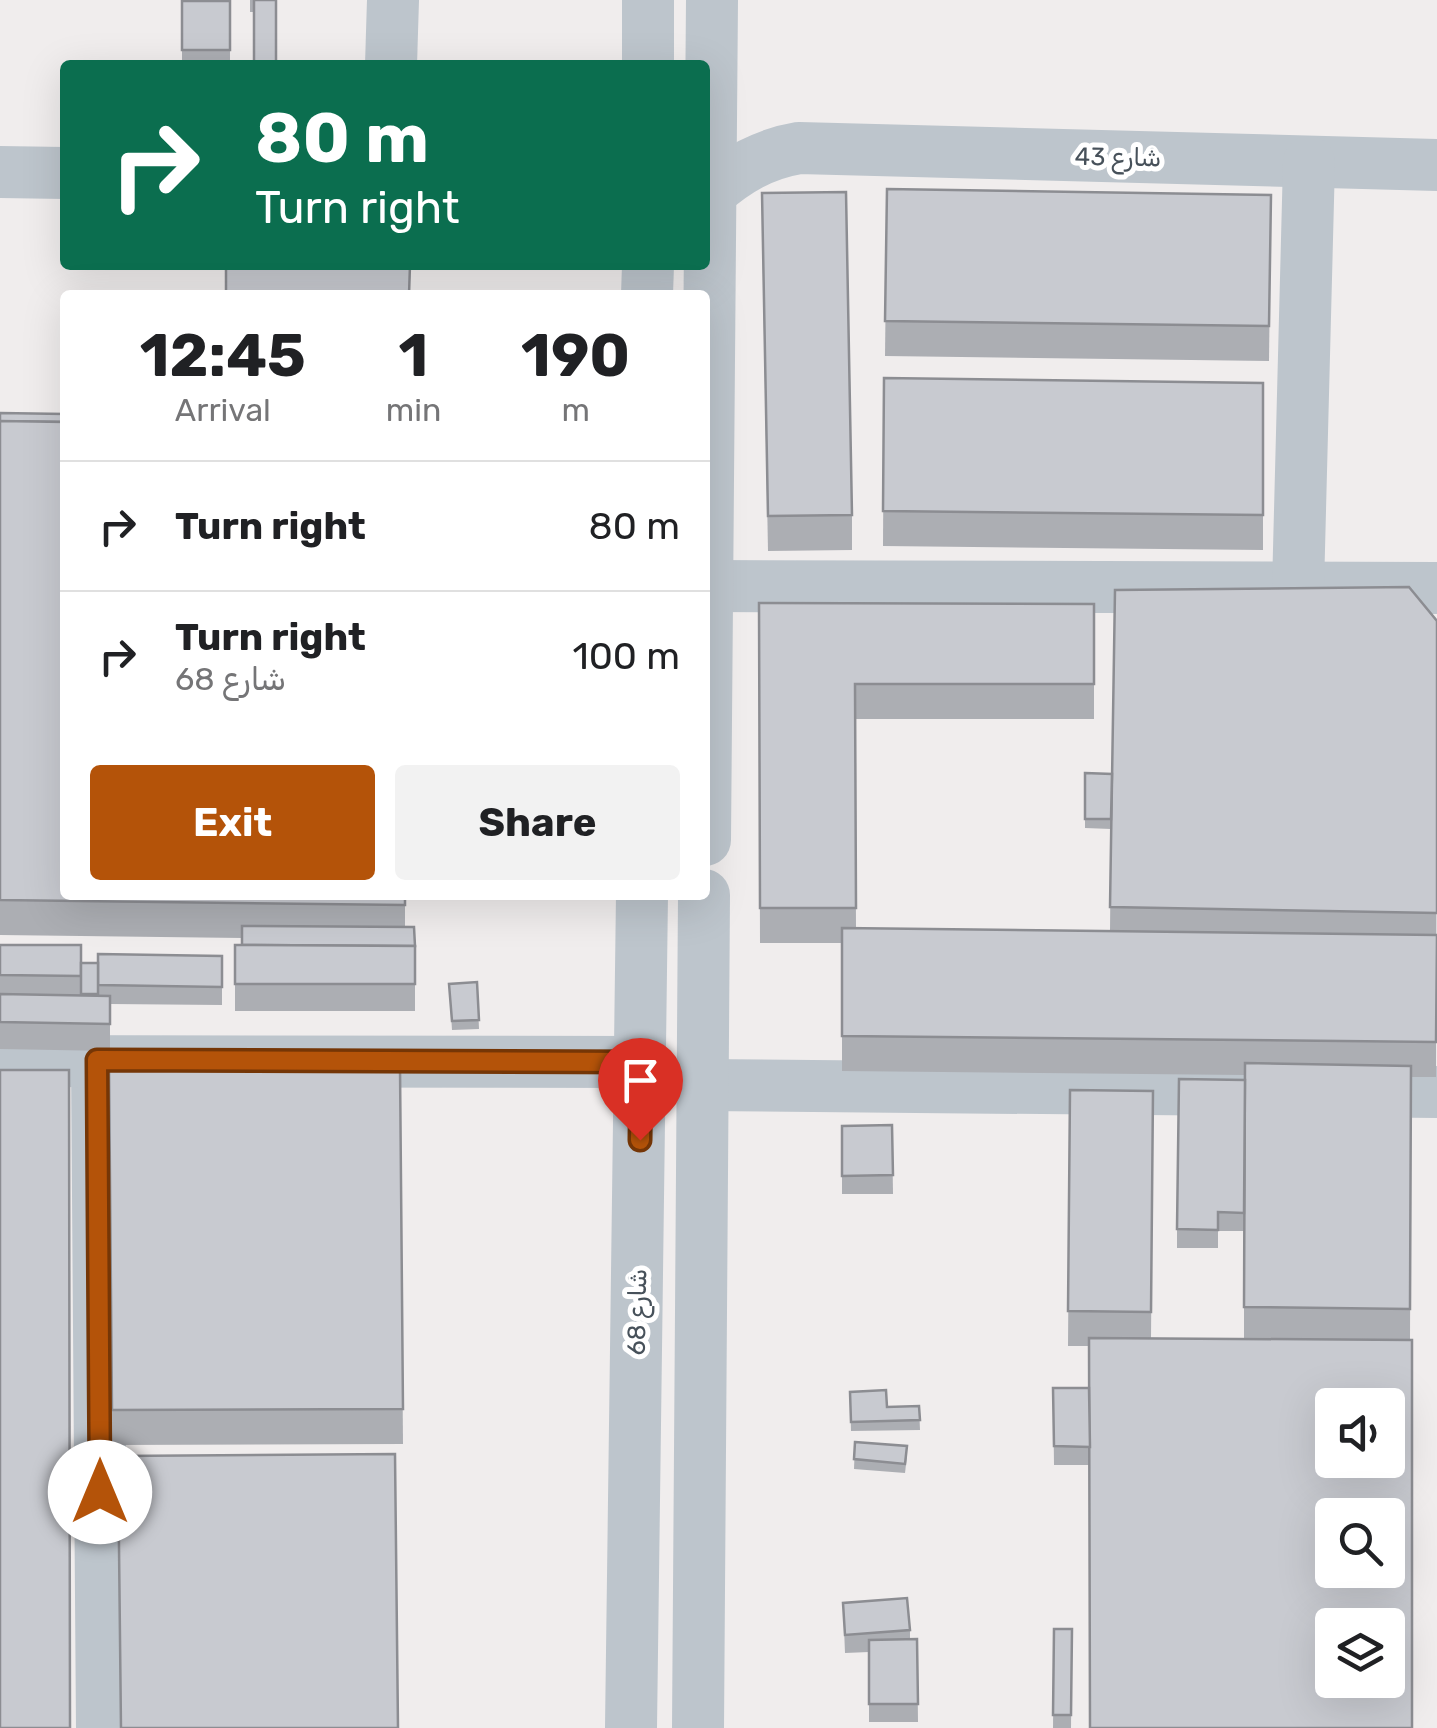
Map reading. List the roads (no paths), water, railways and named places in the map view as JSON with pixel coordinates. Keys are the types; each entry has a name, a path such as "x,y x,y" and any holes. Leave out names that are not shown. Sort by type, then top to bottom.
{"street":[{"path":"391,60 393,0"},
{"path":"648,0 648,60"},
{"path":"710,193 712,0"},
{"name":"شارع 43","path":"711,94 751,129 798,148"},
{"name":"شارع 43","path":"710,193 746,166 780,151 798,148 1437,165"},
{"path":"1298,588 1308,162"},
{"path":"0,172 60,172"},
{"path":"710,586 1437,588"},
{"name":"شارع 68","path":"631,1728 642,900"},
{"path":"698,1728 704,900"},
{"path":"97,1060 102,1728"},
{"path":"0,1061 641,1062"},
{"path":"702,1085 1437,1092"}]}
